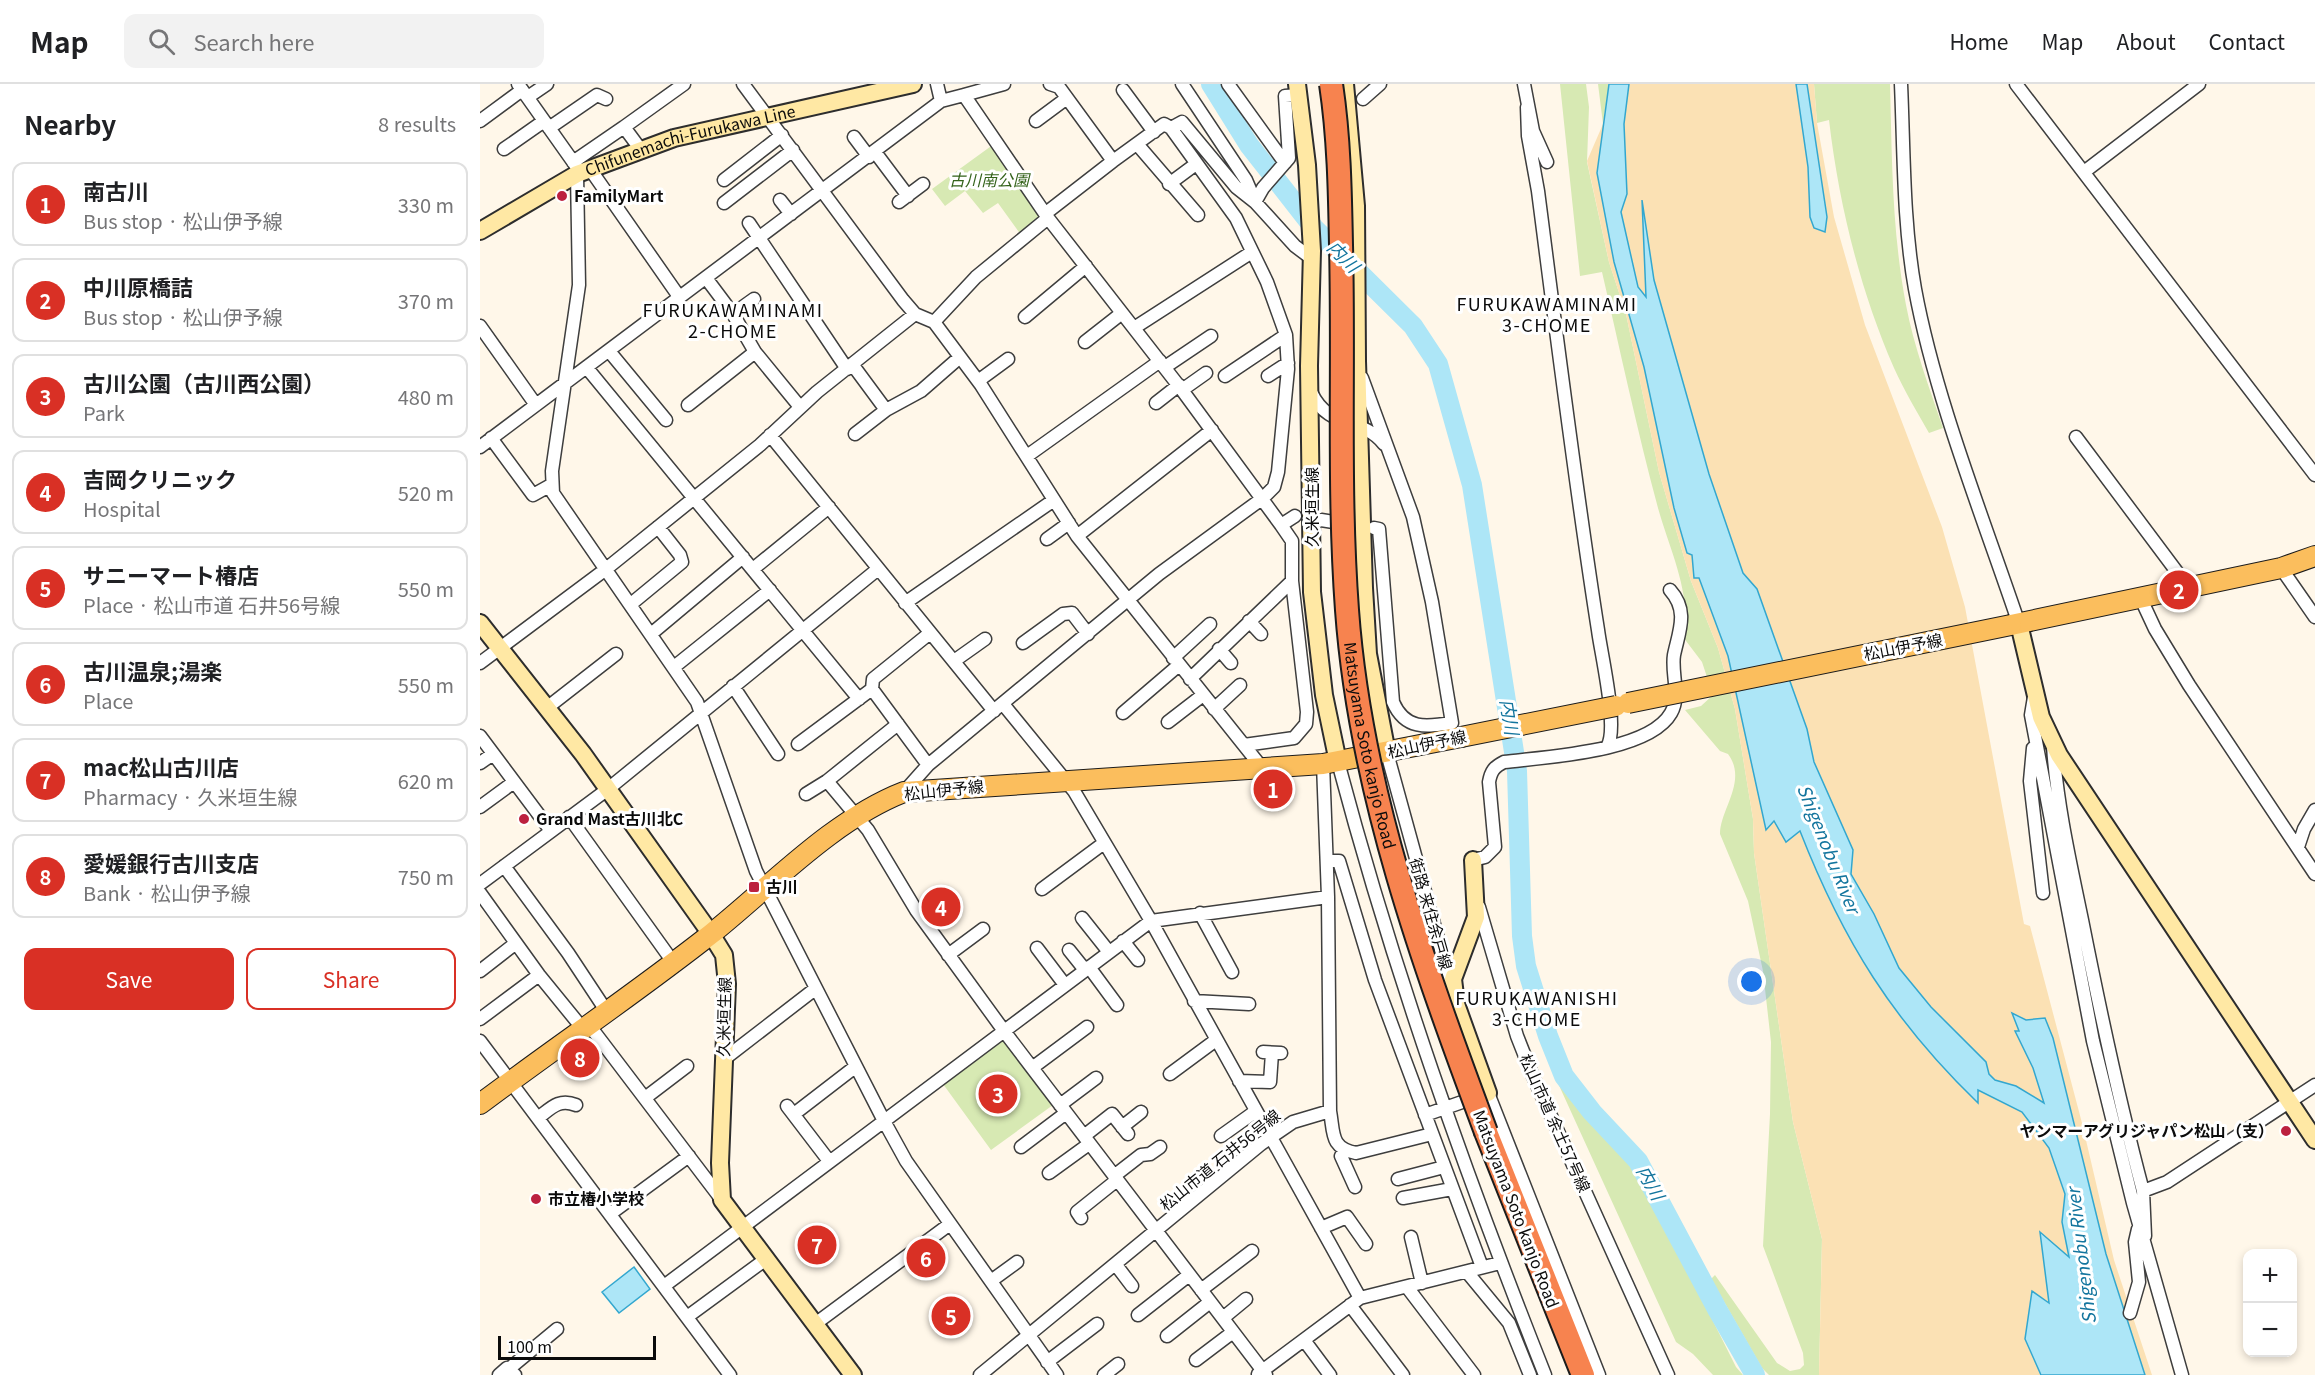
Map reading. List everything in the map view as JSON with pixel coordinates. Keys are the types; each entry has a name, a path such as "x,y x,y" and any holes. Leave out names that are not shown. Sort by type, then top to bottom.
{"highway":[{"name":"Matsuyama Soto kanjo Road","path":"1331,84 1340,173 1343,327 1341,455 1345,584 1354,681 1370,770 1391,850 1424,957 1486,1132 1583,1375"}],"main road":[{"name":"Chifunemachi-Furukawa Line","path":"480,231 580,170 674,138 913,84"},
{"path":"1345,84 1356,206 1361,525 1368,654 1387,753"},
{"name":"久米垣生線","path":"1298,89 1307,165 1312,254 1310,390 1312,592 1330,763"},
{"name":"松山伊予線","path":"480,1104 711,934 802,857 857,818 904,792 1330,763 2141,599 2281,568 2315,556"},
{"name":"久米垣生線","path":"480,623 548,707 724,955 728,984 720,1163 722,1200"},
{"path":"2015,624 2041,717 2053,744 2315,1140"},
{"name":"松山市道 余土57号線","path":"1473,860 1476,891"},
{"path":"1456,1004 1453,979 1476,917 1476,891"},
{"name":"街路 来住余戸線","path":"1456,1004 1488,1093"},
{"path":"722,1200 853,1375"}],"street":[{"path":"480,121 523,90 547,84"},
{"path":"684,84 624,127 580,170 579,285 551,485 553,493 674,667 702,712 764,888 855,1067 906,1161 1057,1375"},
{"path":"937,84 941,101"},
{"path":"480,447 941,101 1004,84"},
{"path":"1050,84 1065,95 1113,161"},
{"path":"1036,121 1074,84"},
{"path":"1182,84 1203,120 1245,180 1255,202"},
{"path":"1228,84 1284,164"},
{"path":"1363,99 1380,84"},
{"path":"1524,84 1532,167 1538,191 1590,583 1609,693 1611,735 1607,747"},
{"path":"1901,84 1907,213 1915,288 1930,352 2015,624"},
{"path":"2016,84 2315,475"},
{"path":"2084,172 2199,84"},
{"path":"746,85 915,314 934,322 978,381 1077,536 1263,769"},
{"path":"1255,202 1263,188 1289,158 1285,96 1298,89"},
{"path":"523,90 580,170 680,298"},
{"path":"1123,90 1154,132"},
{"path":"964,94 1047,216 1212,430 1292,541 1292,581 1307,712 1306,724 1294,738 1244,745"},
{"path":"504,149 597,95 606,99"},
{"path":"1527,107 1533,131 1547,162"},
{"path":"934,322 976,277 1113,161 1164,124 1174,126 1182,122 1236,188 1255,202 1295,246 1312,254"},
{"path":"904,792 928,765 1159,573 1274,488 1278,472 1288,363 1286,335 1267,282 1236,218 1196,164 1174,126"},
{"path":"624,127 641,150"},
{"path":"724,180 782,135"},
{"path":"855,137 872,154 904,199 923,184"},
{"path":"1137,144 1169,184 1176,186 1198,215"},
{"path":"724,203 793,150"},
{"path":"1169,184 1196,164"},
{"path":"780,200 790,214"},
{"path":"749,223 850,366 886,410"},
{"path":"1134,328 1252,252"},
{"path":"1025,317 1086,266"},
{"path":"706,278 733,314 755,352 800,408"},
{"path":"733,314 754,299"},
{"path":"1085,342 1122,313"},
{"path":"480,663 658,527 915,314"},
{"path":"480,326 536,405"},
{"path":"1225,375 1286,335"},
{"path":"1027,456 1162,364 1211,336"},
{"path":"609,351 666,420"},
{"path":"688,405 702,387 755,352"},
{"path":"855,434 886,410 921,391 960,357"},
{"path":"978,381 1008,359"},
{"path":"1357,361 1364,388 1390,452 1415,528 1432,602 1452,723 1423,727 1415,725 1398,713 1393,702 1379,529 1374,528"},
{"path":"1268,376 1288,363"},
{"path":"587,368 859,699"},
{"path":"1156,403 1206,374"},
{"path":"1310,390 1318,407 1330,417 1378,436 1390,452"},
{"path":"1077,536 1212,430"},
{"path":"770,435 954,662 1068,782 1151,921 1271,1137 1321,1228 1355,1301 1403,1375"},
{"path":"2076,437 2189,588"},
{"path":"491,438 533,495 551,485"},
{"path":"905,603 1054,500"},
{"path":"753,569 828,507"},
{"path":"1281,525 1295,516"},
{"path":"1321,520 1353,525"},
{"path":"1047,539 1069,523"},
{"path":"631,604 682,562 680,555 658,527"},
{"path":"651,634 743,557"},
{"path":"2281,568 2315,617"},
{"path":"480,884 608,789 878,569"},
{"path":"1190,679 1292,581"},
{"path":"674,667 770,590"},
{"path":"1473,860 1485,857 1495,847 1490,782 1491,772 1497,766 1504,762 1607,747 1649,734 1671,714 1674,705 1674,656 1682,620 1677,598 1671,590"},
{"path":"2141,599 2155,629 2189,685 2315,874"},
{"path":"1023,643 1063,614 1072,613 1088,634"},
{"path":"1249,621 1260,634"},
{"path":"1123,713 1176,662 1210,624"},
{"path":"928,765 872,689 873,679 930,633"},
{"path":"954,662 985,639"},
{"path":"1219,649 1231,663"},
{"path":"548,707 616,654"},
{"path":"1214,709 1240,685"},
{"path":"733,686 778,753"},
{"path":"798,744 872,689"},
{"path":"2035,692 2031,715 2093,1041 2139,1227 2182,1375"},
{"path":"1168,722 1203,694"},
{"path":"806,794 827,781 897,724"},
{"path":"480,736 550,831"},
{"path":"2036,744 2031,752 2030,781 2043,893"},
{"path":"2053,744 2056,792 2085,938 2109,1053 2143,1191 2146,1226 2144,1244"},
{"name":"街路 来住余戸線","path":"1387,753 1456,1004"},
{"path":"480,763 493,754"},
{"path":"1330,763 1327,861 1330,1111 1335,1142 1344,1151 1356,1154 1432,1134"},
{"path":"1330,763 1444,1108 1500,1263 1545,1375"},
{"path":"827,781 868,830 916,910 948,955 1223,1318 1262,1374 1355,1301 1500,1263"},
{"path":"480,807 514,782"},
{"path":"2298,847 2304,829 2315,810"},
{"path":"569,817 673,962"},
{"path":"1042,889 1104,843"},
{"path":"1327,861 1338,861 1375,980 1482,1267"},
{"path":"504,866 568,953 607,1012"},
{"name":"松山市道 余土57号線","path":"1476,891 1517,1036 1668,1375"},
{"path":"480,894 539,975 645,1098 722,1200"},
{"path":"664,1286 1151,921 1328,897"},
{"path":"1200,913 1232,972"},
{"path":"1082,918 1109,952"},
{"path":"948,955 983,929"},
{"path":"1124,941 1138,960"},
{"path":"480,971 516,943"},
{"path":"1037,948 1065,985"},
{"path":"1069,950 1117,1005"},
{"path":"480,1019 539,975"},
{"path":"723,1060 815,989"},
{"path":"1194,1000 1249,1004"},
{"path":"1032,1068 1087,1027"},
{"path":"1170,1074 1216,1040"},
{"path":"480,1041 730,1375"},
{"path":"1239,1081 1270,1082 1272,1053"},
{"path":"645,1098 687,1066"},
{"path":"829,1161 790,1110 855,1067"},
{"path":"1021,1147 1096,1078"},
{"path":"2143,1191 2167,1182 2315,1085"},
{"path":"1425,1114 1488,1093"},
{"name":"街路 来住余戸線","path":"1488,1093 1599,1375"},
{"path":"538,1118 558,1102 567,1102 576,1106"},
{"path":"1221,1136 1256,1111"},
{"name":"松山市道 石井56号線","path":"984,1374 1271,1137 1293,1122 1330,1111"},
{"path":"1049,1173 1087,1140 1112,1114 1125,1130 1142,1112"},
{"path":"1081,1218 1077,1212 1141,1155 1150,1154 1160,1147"},
{"path":"1344,1151 1341,1156 1355,1187"},
{"path":"610,1215 689,1156"},
{"path":"1444,1167 1399,1183 1452,1190"},
{"path":"1321,1228 1347,1217 1366,1244"},
{"path":"815,1324 950,1224"},
{"path":"2130,1313 2139,1282 2135,1242 2139,1227"},
{"path":"1411,1237 1422,1283"},
{"path":"1201,1290 1252,1251"},
{"path":"687,1317 766,1259"},
{"path":"991,1281 1017,1262"},
{"path":"1116,1264 1132,1286"},
{"path":"1467,1272 1509,1323 1530,1375"},
{"path":"1138,1315 1189,1275"},
{"path":"1407,1287 1474,1375"},
{"path":"1223,1318 1246,1299"},
{"path":"1167,1336 1210,1302"},
{"path":"1047,1362 1097,1324"},
{"path":"508,1373 557,1329"},
{"path":"1196,1360 1233,1332"},
{"path":"1304,1340 1330,1375"},
{"path":"1104,1375 1118,1364"}],"green space":[{"path":"1560,84 1586,84 1589,107 1587,162 1609,262 1626,314 1659,472 1691,581 1718,648 1735,709 1753,819 1754,853 1793,1122 1822,1239 1819,1375 1769,1375 1762,1368 1711,1279 1715,1275 1777,1363 1790,1371 1800,1369 1804,1365 1803,1353 1763,1246 1770,1114 1771,1042 1763,971 1748,901 1720,834 1721,824 1732,795 1735,774 1728,754 1720,751 1685,710 1701,706 1713,695 1702,662 1683,637 1685,605 1682,589 1650,479 1602,272 1580,276"},
{"path":"1598,84 1609,84 1603,124"},
{"path":"1814,84 1890,84 1894,195 1901,278 1913,336 1943,428 1929,433 1894,368 1861,278 1845,215 1829,120 1817,123"},
{"name":"古川南公園","path":"994,144 1044,217 1021,235 998,203 983,213 965,191 945,206 932,189"},
{"path":"1003,1038 1053,1105 991,1150 943,1084"},
{"path":"1557,1081 1614,1147 1635,1165 1736,1367 1743,1375 1713,1375 1693,1354 1676,1342"}],"sand":[{"path":"1609,84 1814,84 1817,123 1834,217 1865,325 1942,527 1965,607 2024,924 2030,926 2082,1123 2114,1260 2152,1375 1819,1375 1822,1239 1793,1122 1754,853 1753,819 1735,709 1718,648 1691,581 1659,472 1626,314 1609,262 1587,161 1603,124"}],"water":[{"name":"Shigenobu River","path":"1609,84 1629,84 1624,124 1627,194 1621,212 1638,287 1646,297 1642,200 1654,280 1709,474 1743,573 1757,589 1807,729 1814,762 1853,850 1851,874 1874,914 1899,968 1931,1007 1986,1062 1989,1074 1995,1080 2016,1086 2044,1103 2033,1068 2015,1031 2019,1031 2012,1013 2026,1020 2045,1018 2053,1038 2106,1254 2145,1375 2041,1375 2025,1339 2032,1291 2049,1303 2040,1232 2069,1257 2062,1222 2065,1194 2049,1148 2022,1112 1978,1090 1978,1103 1920,1041 1873,978 1853,944 1834,908 1800,831 1786,842 1774,821 1766,830 1728,656 1699,578 1694,578 1692,555 1687,553 1674,508 1644,367 1614,262 1597,173"},
{"path":"1796,84 1807,84 1827,217 1825,232 1814,228 1810,217 1808,167"},
{"path":"634,1267 650,1289 619,1313 602,1292"}],"waterway":[{"name":"内川","path":"1211,84 1249,145 1314,228 1413,326 1438,364 1472,485 1517,771 1522,936 1526,966 1548,1036 1564,1076 1592,1112 1638,1161 1755,1375"}],"place":[{"name":"FamilyMart","path":"562,196"},
{"name":"中川原橋詰","path":"2179,590"},
{"name":"南古川","path":"1273,789"},
{"name":"Grand Mast古川北C","path":"524,819"},
{"name":"古川","path":"754,887"},
{"name":"吉岡クリニック","path":"941,907"},
{"name":"愛媛銀行古川支店","path":"580,1058"},
{"name":"古川公園（古川西公園）","path":"998,1094"},
{"name":"ヤンマーアグリジャパン松山（支）","path":"2286,1131"},
{"name":"市立椿小学校","path":"536,1199"},
{"name":"mac松山古川店","path":"817,1245"},
{"name":"古川温泉;湯楽","path":"926,1258"},
{"name":"サニーマート椿店","path":"951,1316"}],"district":[{"name":"FURUKAWAMINAMI 3-CHOME","path":"1547,315"},
{"name":"FURUKAWAMINAMI 2-CHOME","path":"733,321"},
{"name":"FURUKAWANISHI 3-CHOME","path":"1537,1009"}]}
